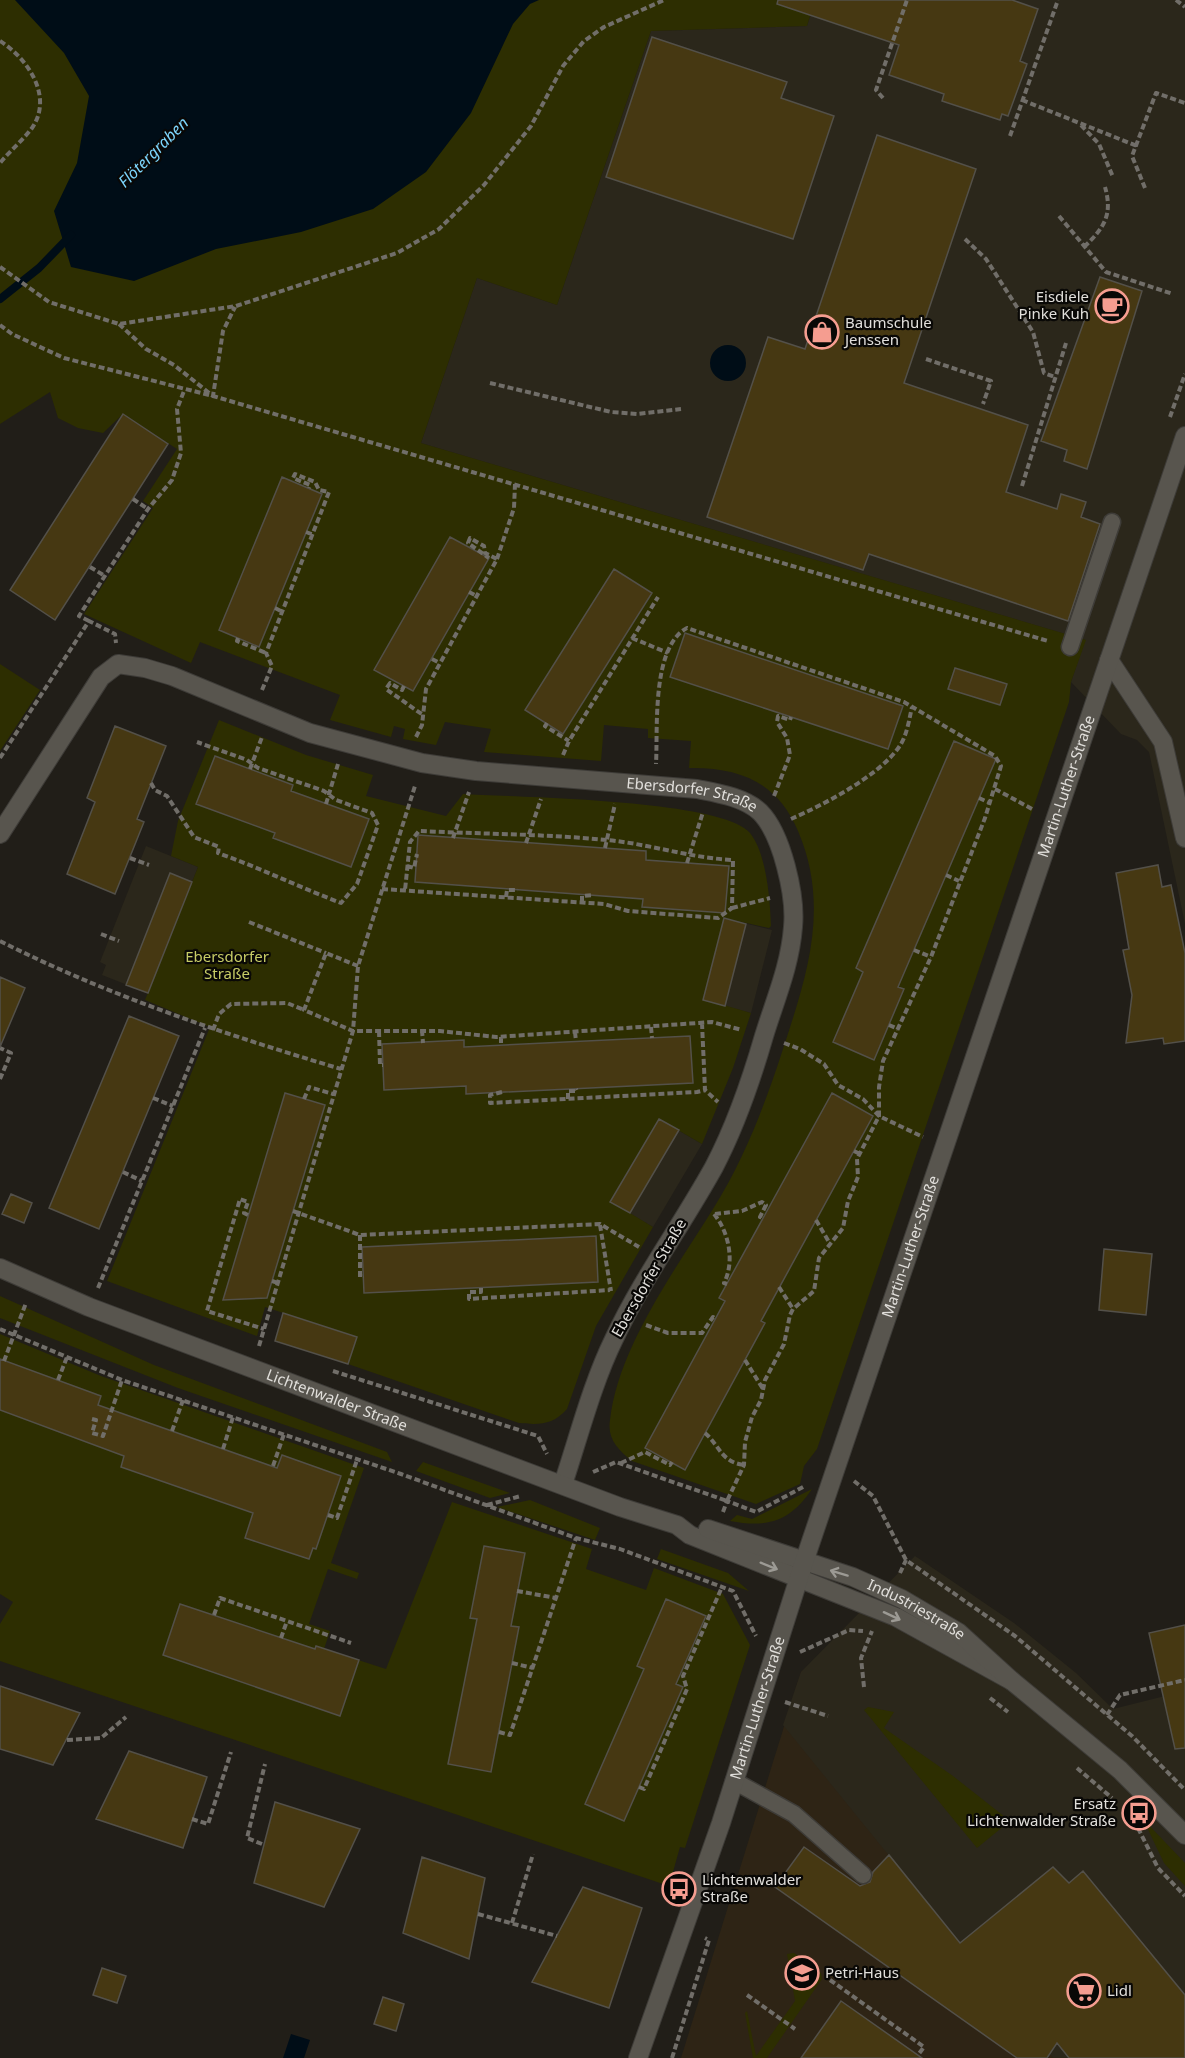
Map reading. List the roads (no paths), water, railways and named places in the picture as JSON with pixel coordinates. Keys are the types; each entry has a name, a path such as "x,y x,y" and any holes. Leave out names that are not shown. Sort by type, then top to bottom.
{"street":[{"name":"Martin-Luther-Straße","path":"638,2058 684,1929 802,1570 1185,436"},
{"path":"1109,660 1163,742 1185,838"},
{"name":"Ebersdorfer Straße","path":"0,834 101,677 118,664 146,668 344,743 413,761 476,771 710,792 752,806 766,820 783,858 791,893 793,926 786,970 764,1036 755,1072 714,1167 658,1258 613,1340 562,1484"},
{"name":"Lichtenwalder Straße","path":"0,1268 89,1307 620,1507 677,1525 690,1535 802,1570"},
{"name":"Lichtenwalder Straße","path":"677,1525 692,1524 716,1532 802,1570"},
{"name":"Industriestraße","path":"802,1570 896,1617 1012,1681 1120,1770 1185,1835"}],"lane":[{"path":"1070,647 1112,522"},
{"path":"734,1780 794,1814 863,1875"}],"water":[{"path":"15,0 539,0 530,4 513,24 471,113 426,172 373,209 301,232 216,249 134,281 71,267 54,211 77,163 89,96 64,53"},
{"path":"728,345 741,350 746,363 741,376 728,381 715,376 710,363 715,350"},
{"path":"291,2034 310,2040 304,2058 283,2058"}],"waterway":[{"name":"Flötergraben","path":"0,299 39,268 71,235"}],"place":[{"name":"Eisdiele Pinke Kuh","path":"1112,306"},
{"name":"Baumschule Jenssen","path":"822,332"},
{"name":"Ersatz Lichtenwalder Straße","path":"1139,1813"},
{"name":"Lichtenwalder Straße","path":"679,1889"},
{"name":"Petri-Haus","path":"802,1973"},
{"name":"Lidl","path":"1084,1991"}]}
